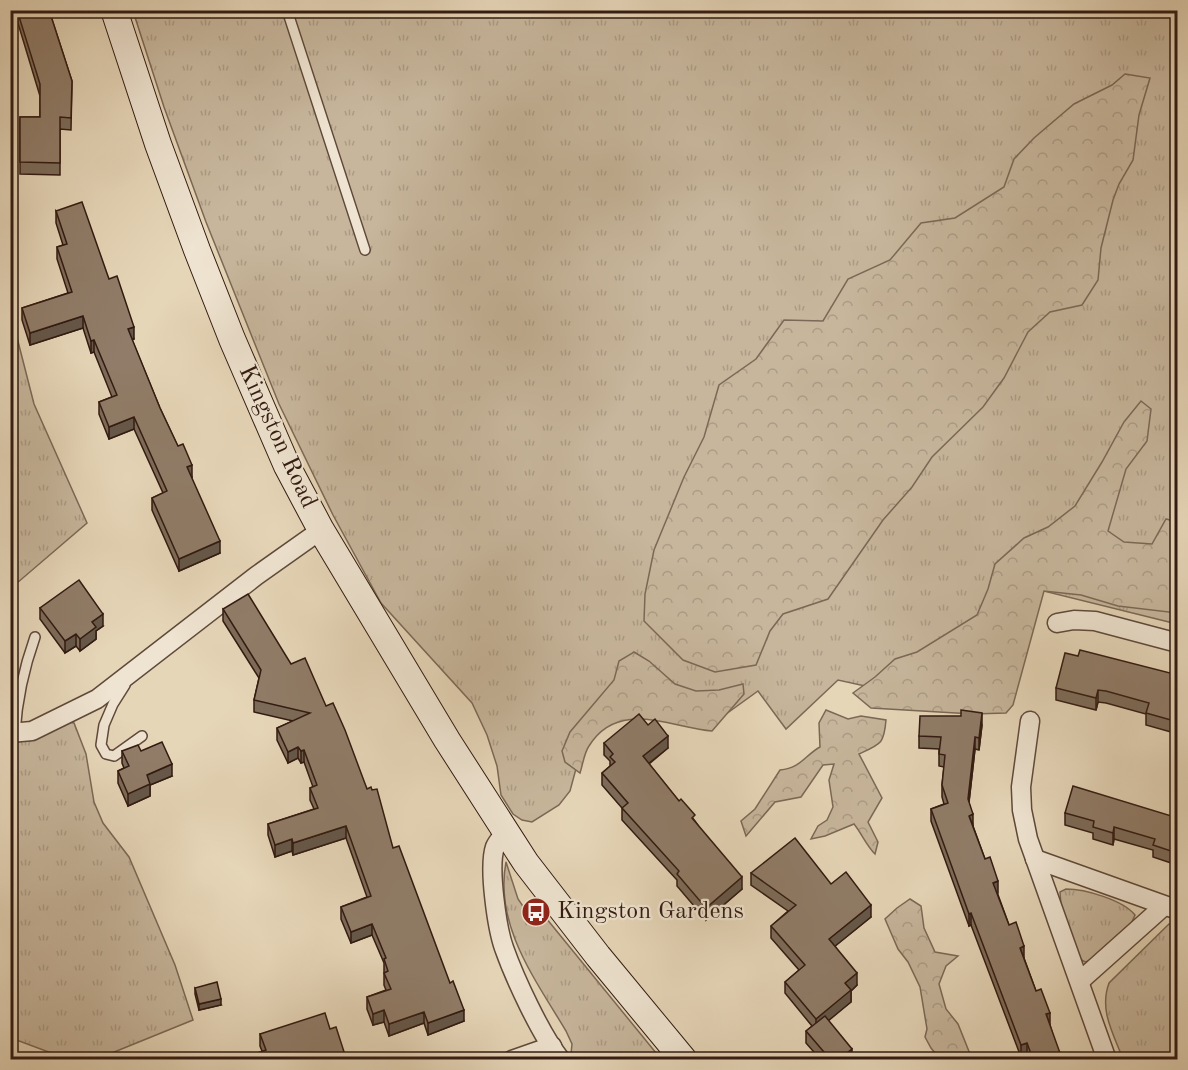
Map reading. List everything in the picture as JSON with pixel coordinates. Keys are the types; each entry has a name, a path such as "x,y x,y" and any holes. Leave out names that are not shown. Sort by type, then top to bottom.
{"main road":[{"name":"Kingston Road","path":"114,10 159,144 210,284 287,466 321,530 452,749 526,863 591,947 684,1059"}],"street":[{"path":"13,733 32,731 97,699 256,576 321,530"},
{"path":"1057,623 1074,620 1095,621 1178,643"},
{"path":"1030,721 1021,787 1022,810 1035,859 1107,1059"},
{"path":"505,832 495,846 493,860 494,889 503,947 557,1053 512,1059"},
{"path":"1035,859 1171,908"},
{"path":"1080,981 1171,908"}],"lane":[{"path":"287,10 365,250"},
{"path":"13,733 27,659 35,637"},
{"path":"124,678 125,685 104,725 101,745 106,754 114,756 142,736"}],"green space":[{"path":"133,11 1177,11 1177,624 1044,591 874,688 838,680 786,729 758,691 708,727 628,712 590,734 577,765 570,791 559,805 532,822 522,820 513,814 501,795 497,766 487,735 472,703 381,603 333,515 279,404 206,222 164,107"},
{"path":"1125,74 1150,78 1139,115 1133,160 1113,200 1101,248 1098,280 1082,305 1050,312 1028,332 1004,378 983,407 932,457 912,487 883,520 828,599 783,614 770,631 756,665 715,672 683,660 644,621 645,594 654,550 684,477 704,437 719,385 756,359 784,320 823,321 848,279 890,260 921,223 955,218 1004,187 1014,159 1034,138 1074,104 1112,85"},
{"path":"11,314 34,404 87,523 17,583 11,654"},
{"path":"1141,401 1151,409 1147,441 1126,469 1108,531 1124,542 1152,544 1166,519 1177,522 1177,613 1118,606 1081,595 1044,591 1013,705 1006,713 973,714 871,708 853,693 895,659 917,652 977,615 995,564 1024,538 1048,527 1075,506 1124,422"},
{"path":"634,652 649,661 675,684 696,691 719,690 743,684 744,694 712,731 646,719 615,723 601,732 589,746 580,773 565,762 562,751 570,732 614,680 619,661"},
{"path":"826,710 848,719 861,716 886,720 880,742 859,754 882,798 868,822 878,842 875,854 854,824 811,839 818,826 827,820 833,807 829,780 834,764 823,765 801,797 775,802 746,836 741,821 755,809 780,770 793,767 820,747 819,723"},
{"path":"55,719 74,723 86,754 94,802 103,823 129,857 175,965 193,1020 102,1057 54,1054 11,1038 10,721 32,725"},
{"path":"506,862 518,899 535,924 546,918 661,1059 575,1059 571,1054 572,1044 566,1031 530,971 512,929 506,908 504,885"},
{"path":"1066,889 1103,896 1122,905 1135,915 1131,924 1092,960 1085,962 1080,959 1061,905 1060,892"},
{"path":"910,899 921,906 924,928 935,952 958,956 946,966 939,984 946,1009 958,1024 972,1059 940,1059 925,1037 927,1029 920,987 908,962 898,949 885,919"},
{"path":"1169,924 1177,924 1177,1059 1123,1059 1106,1012 1106,993 1109,983"}],"building":[{"path":"17,10 49,10 72,81 71,118 60,117 60,163 20,162 20,117 40,117 40,84"},
{"path":"82,202 109,279 117,276 134,327 128,329 160,408 178,446 183,444 192,465 187,467 220,541 179,559 152,498 167,491 134,417 109,427 99,402 117,395 94,340 91,341 83,316 30,333 22,308 72,292 57,247 67,244 56,211"},
{"path":"79,580 103,614 92,622 96,627 80,639 76,634 65,641 40,608"},
{"path":"248,594 291,664 305,658 326,706 333,703 367,789 371,787 372,790 377,789 393,848 399,846 450,983 453,981 464,1010 428,1023 424,1012 389,1024 384,1010 373,1014 367,997 391,989 384,973 388,971 384,959 386,958 372,924 351,932 341,907 371,896 346,826 293,843 292,839 275,845 268,824 318,808 310,788 317,785 304,750 301,751 298,747 288,752 277,728 310,713 254,700 261,670 223,609"},
{"path":"1080,650 1178,675 1178,722 1146,713 1149,703 1106,691 1098,690 1096,698 1056,688 1065,653 1078,656"},
{"path":"961,710 982,713 979,738 975,737 968,799 973,814 969,816 985,859 990,857 998,881 993,883 1009,925 1016,922 1024,946 1020,948 1036,991 1041,989 1050,1013 1046,1014 1060,1053 1043,1059 1033,1059 1027,1043 1021,1045 971,913 969,914 931,809 948,803 942,785 945,755 939,754 941,737 919,736 920,716 961,716"},
{"path":"639,714 648,725 655,719 668,736 643,756 679,801 681,799 695,815 692,818 742,877 706,908 677,874 679,871 622,808 628,803 602,773 615,762 610,757 613,754 604,743"},
{"path":"162,742 172,764 147,775 150,784 128,794 118,771 129,766 122,751 138,745 141,751"},
{"path":"1073,786 1178,818 1178,845 1174,852 1153,845 1155,839 1114,827 1113,833 1093,827 1094,821 1065,813"},
{"path":"795,838 831,884 846,872 871,905 829,939 857,973 845,983 851,990 816,1019 785,982 805,965 771,926 796,905 751,873"},
{"path":"217,982 221,999 199,1004 195,988"},
{"path":"325,1013 330,1029 336,1027 346,1058 239,1059 266,1050 260,1034"},
{"path":"825,1016 852,1049 839,1059 830,1059 806,1031"},
{"path":"201,1054 202,1059 180,1059"}],"place":[{"name":"Kingston Gardens","path":"536,912"}]}
